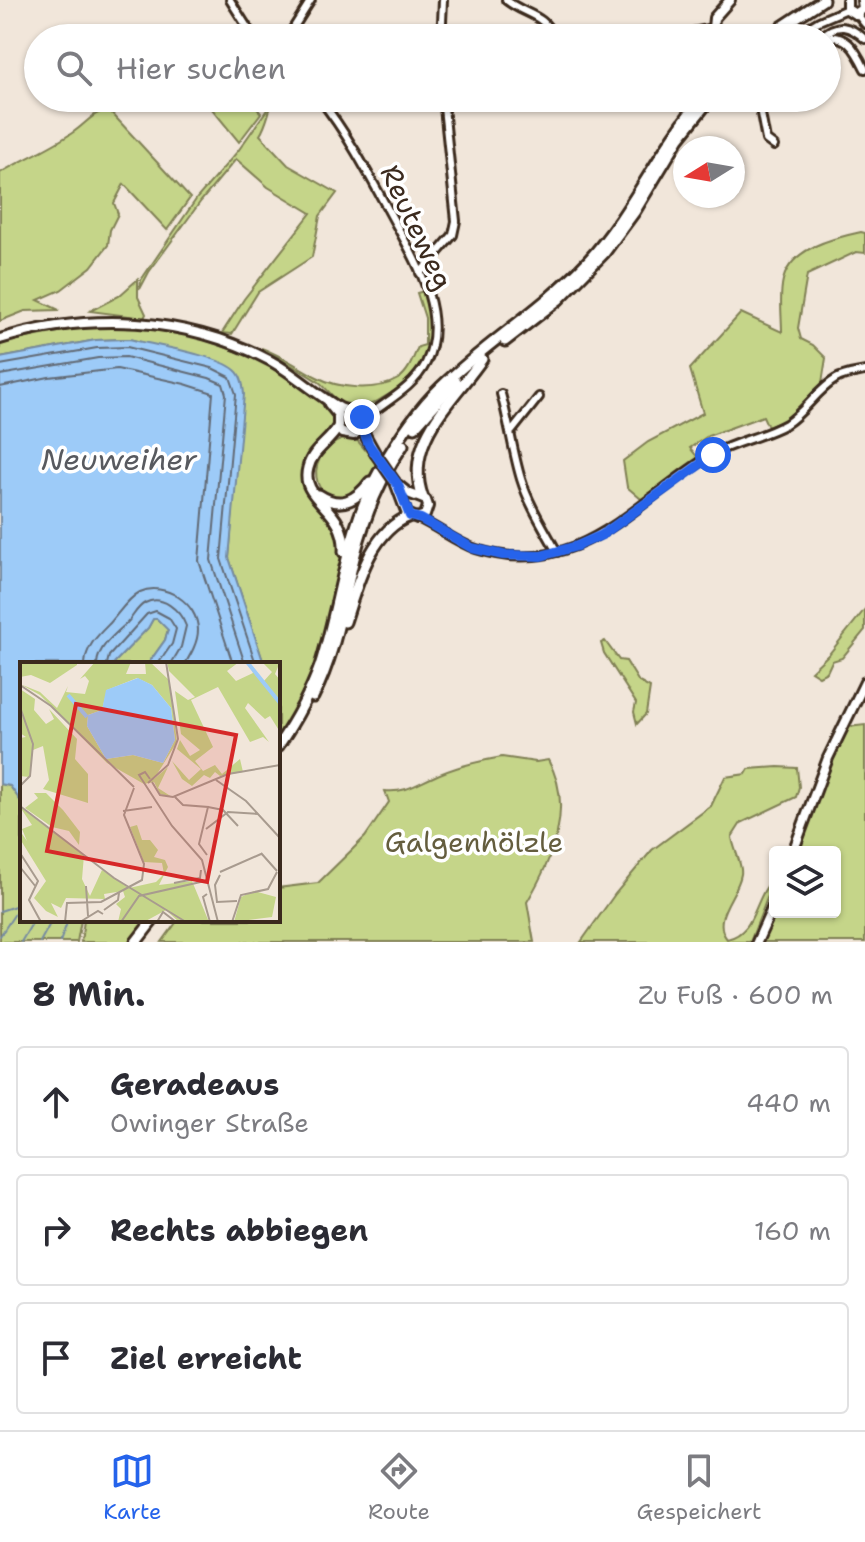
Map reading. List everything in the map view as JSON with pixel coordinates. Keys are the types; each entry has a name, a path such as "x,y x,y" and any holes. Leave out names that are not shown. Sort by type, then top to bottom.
{"highway":[{"path":"788,24 823,0"},
{"path":"357,426 338,437 315,461 311,477 315,491 332,502 346,502 358,496 378,474 422,406 556,292 603,244 691,112"},
{"path":"280,743 313,697 328,668 355,552 380,484 398,453 432,406 482,359 558,300 604,253 635,211 679,138 700,112"},
{"path":"419,497 417,467 425,438 482,359"},
{"path":"338,422 312,458 307,475 311,492 341,526 345,565"},
{"path":"290,729 320,667 358,521 378,474"},
{"path":"335,643 371,554 390,529 414,517"},
{"path":"136,942 151,922"}],"main road":[{"path":"714,24 714,18 730,0"},
{"path":"847,3 850,13 863,9"},
{"path":"0,339 44,326 124,322 177,329 222,340 267,359 346,410 397,484 414,517 426,512 427,503 397,484"},
{"path":"327,400 338,422"},
{"path":"338,422 346,410"},
{"path":"338,422 357,426"},
{"path":"405,504 419,497"},
{"path":"795,846 828,758 865,682"},
{"path":"757,942 769,915"}],"street":[{"path":"230,0 245,24"},
{"path":"296,24 311,0"},
{"path":"442,24 443,0"},
{"path":"506,0 520,11 535,14 548,24"},
{"path":"814,24 847,3"},
{"path":"863,9 865,24"},
{"path":"841,26 854,30 865,39"},
{"path":"841,37 851,44 865,69"},
{"name":"Reuteweg","path":"329,112 354,146 420,273 433,316 430,352 423,368 412,383 373,409 357,426"},
{"path":"420,273 453,235 456,221 444,112"},
{"path":"761,112 766,140 774,146"},
{"path":"414,517 472,548 503,555 541,556 557,552 602,535 713,455 736,442 787,423 836,379 865,371"},
{"path":"501,394 512,431 520,478 532,508 557,552"},
{"path":"512,431 539,397"},
{"path":"426,512 440,531"}],"green space":[{"path":"111,112 190,198 167,230 124,184 114,203 118,214 110,230 108,245 91,267 61,290 38,300 59,310 25,311 0,321 0,173 64,138 93,116"},
{"path":"214,112 261,113 239,142"},
{"path":"265,112 269,112 260,135 288,165 337,193 320,216 312,257 258,292 232,334 222,333 244,299 311,213 268,187 236,159 201,201 140,289 141,280 197,198 238,151"},
{"path":"865,233 865,253 856,252 807,275 798,328 801,339 813,345 826,358 822,383 787,419 768,427 763,416 708,436 690,448 700,460 641,499 627,487 623,461 648,442 703,413 690,369 741,313 782,332 783,280 795,260 814,246"},
{"path":"138,279 138,297 146,314 144,318 90,311 119,296"},
{"path":"424,291 429,325 425,354 409,379 372,404 358,407 342,403 319,382 261,348 336,384 369,387 389,383 402,376 418,347 425,345 425,318 417,293"},
{"path":"96,325 138,327 196,337 280,370 339,416 344,411 360,414 360,431 339,430 315,453 307,481 336,517 344,555 320,667 280,742 280,662 263,662 229,558 243,386 215,361 129,339 96,340 0,358 0,343"},
{"path":"345,438 357,440 378,465 359,491 345,498 333,498 324,493 316,471 329,447"},
{"path":"865,609 865,630 842,658 832,661 827,672 819,676 811,671 829,654"},
{"path":"153,619 157,619 168,629 165,640 149,662 115,662"},
{"path":"605,641 619,660 626,661 639,682 650,688 646,714 637,724 634,712 636,703 604,653 601,643"},
{"path":"865,725 865,942 761,942 773,918 841,918 841,846 799,846 817,796 848,727"},
{"name":"Galgenhölzle","path":"502,757 536,762 548,760 556,778 560,796 557,833 545,869 527,902 534,942 162,942 177,922 280,922 280,888 318,883 365,837 389,802 385,791 404,790 441,773"},
{"path":"797,768 799,787 796,797 741,823 732,837 741,870 739,882 723,915 723,931 727,939 744,929 769,884 769,893 750,942 581,942 615,894 652,850 711,806 725,777 746,774 749,769"},
{"path":"0,784 10,786 20,800 20,922 81,922 77,942 0,942"},
{"path":"84,922 151,922 136,942 81,942"}],"water":[{"name":"Neuweiher","path":"129,339 185,351 227,365 241,378 244,394 229,558 263,662 149,662 165,640 168,630 153,619 115,662 20,662 20,800 10,786 0,784 0,358 96,340"}],"waterway":[{"path":"0,911 18,905"},
{"path":"0,936 20,906"},
{"path":"21,942 33,922"},
{"path":"40,942 51,922"},
{"path":"60,942 67,922"}],"route":[{"path":"362,417 362,427 369,445 398,485 410,516 472,548 503,555 541,556 602,535 713,455"}]}
